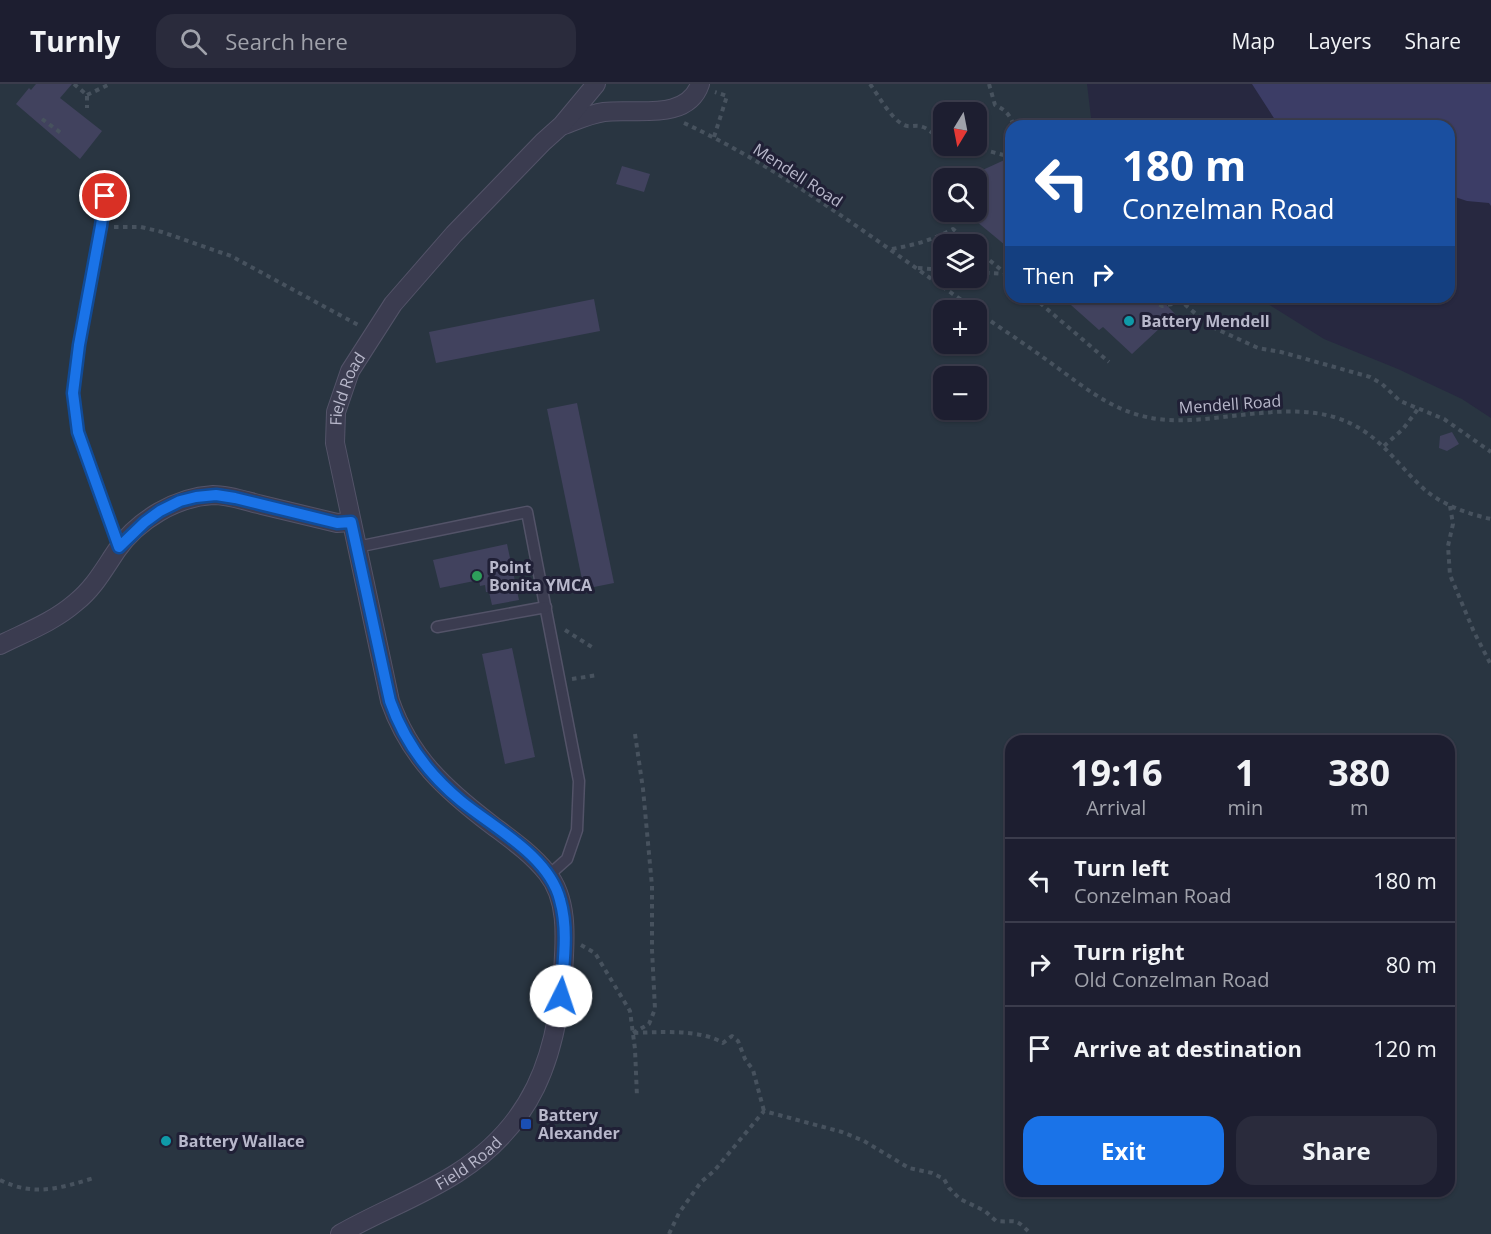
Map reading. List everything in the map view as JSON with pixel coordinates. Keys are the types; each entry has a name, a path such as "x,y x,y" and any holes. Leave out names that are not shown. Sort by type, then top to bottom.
{"street":[{"name":"Field Road","path":"340,1234 456,1174 492,1147 517,1118 548,1062 557,1026 565,943 564,918 560,899 549,875 521,846 460,800 434,776 409,744 397,723 390,701 334,443 336,412 350,371 417,274 562,125 596,84"},
{"name":"Field Road","path":"562,125 604,112 660,111 678,107 688,101 700,86"},
{"path":"0,645 51,621 76,602 99,579 119,547 145,522 180,501 216,495 337,523 351,522"}],"lane":[{"path":"105,196 73,393 78,432 119,547"},
{"path":"357,546 526,512 579,781 577,830 567,859 549,875"},
{"path":"437,627 546,607"}],"path":[{"path":"74,84 87,95 87,108"},
{"path":"87,95 110,84"},
{"path":"870,84 890,112 903,125 917,125 933,135"},
{"path":"989,84 995,105 1005,110 1012,120"},
{"path":"700,86 728,96 714,137"},
{"name":"Mendell Road","path":"660,111 714,137 792,182 961,300"},
{"path":"42,119 60,133"},
{"path":"987,151 1005,155"},
{"path":"101,226 141,227 231,256 374,334"},
{"path":"944,234 953,229 959,234"},
{"path":"891,249 933,239"},
{"path":"987,258 1005,273"},
{"path":"917,268 933,269"},
{"path":"987,273 1005,274"},
{"path":"1040,303 1109,362"},
{"path":"1156,303 1162,306 1177,303"},
{"path":"1183,303 1210,326 1258,348 1281,352 1370,377 1382,384 1400,401 1444,419 1491,452"},
{"name":"Mendell Road","path":"987,319 1106,403 1135,415 1163,420 1297,412 1333,417 1360,428 1384,446 1426,490 1450,506 1491,519"},
{"path":"1384,446 1393,441 1418,409"},
{"path":"1450,506 1453,524 1448,546 1450,575 1491,665"},
{"path":"579,639 595,650"},
{"path":"581,677 598,675"},
{"path":"633,1033 649,1024 655,1009 652,886 643,789 634,734"},
{"path":"565,943 581,946 595,953 630,1011 637,1097"},
{"path":"633,1033 681,1033 716,1039 723,1043 732,1036 738,1041 745,1059 753,1070 764,1111"},
{"path":"669,1234 701,1182 714,1171 764,1111"},
{"path":"764,1111 842,1132 864,1141 909,1167 944,1179 960,1199 985,1211 996,1221 1014,1220 1023,1225 1031,1234"},
{"path":"0,1180 13,1186 39,1190 57,1189 94,1178"}],"shaded area":[{"path":"0,84 1087,84 1091,120 1005,120 1005,303 1267,303 1324,339 1398,369 1462,399 1491,418 1491,1234 0,1234"}],"water":[{"path":"1252,84 1491,84 1491,206 1489,203 1467,201 1455,197 1455,120 1275,120"}],"building":[{"path":"36,84 72,84 60,98 102,131 80,159 16,104 29,88 31,90"},
{"path":"1005,160 1005,245 977,222 987,222 987,168"},
{"path":"622,166 650,174 644,192 616,184"},
{"path":"594,299 600,331 436,363 429,332"},
{"name":"Battery Mendell","path":"1069,303 1165,303 1175,314 1132,354 1103,327 1099,330"},
{"path":"577,403 614,583 584,589 547,409"},
{"path":"1452,432 1459,444 1447,451 1439,448 1440,436"},
{"name":"Point Bonita YMCA","path":"507,544 519,600 492,605 489,592 486,592 485,585 480,586 479,580 440,588 433,560"},
{"path":"512,648 535,757 505,764 482,654"}],"place":[{"name":"Battery Mendell","path":"1129,321"},
{"name":"Point Bonita YMCA","path":"477,576"},
{"name":"Battery Alexander","path":"526,1124"},
{"name":"Battery Wallace","path":"166,1141"}],"route":[{"path":"105,196 73,393 78,432 119,547 160,511 180,501 196,497 216,495 235,498 337,523 351,522 390,701 397,723 409,744 434,776 460,800 521,846 549,875 556,887 564,918 565,943 561,996"}]}
